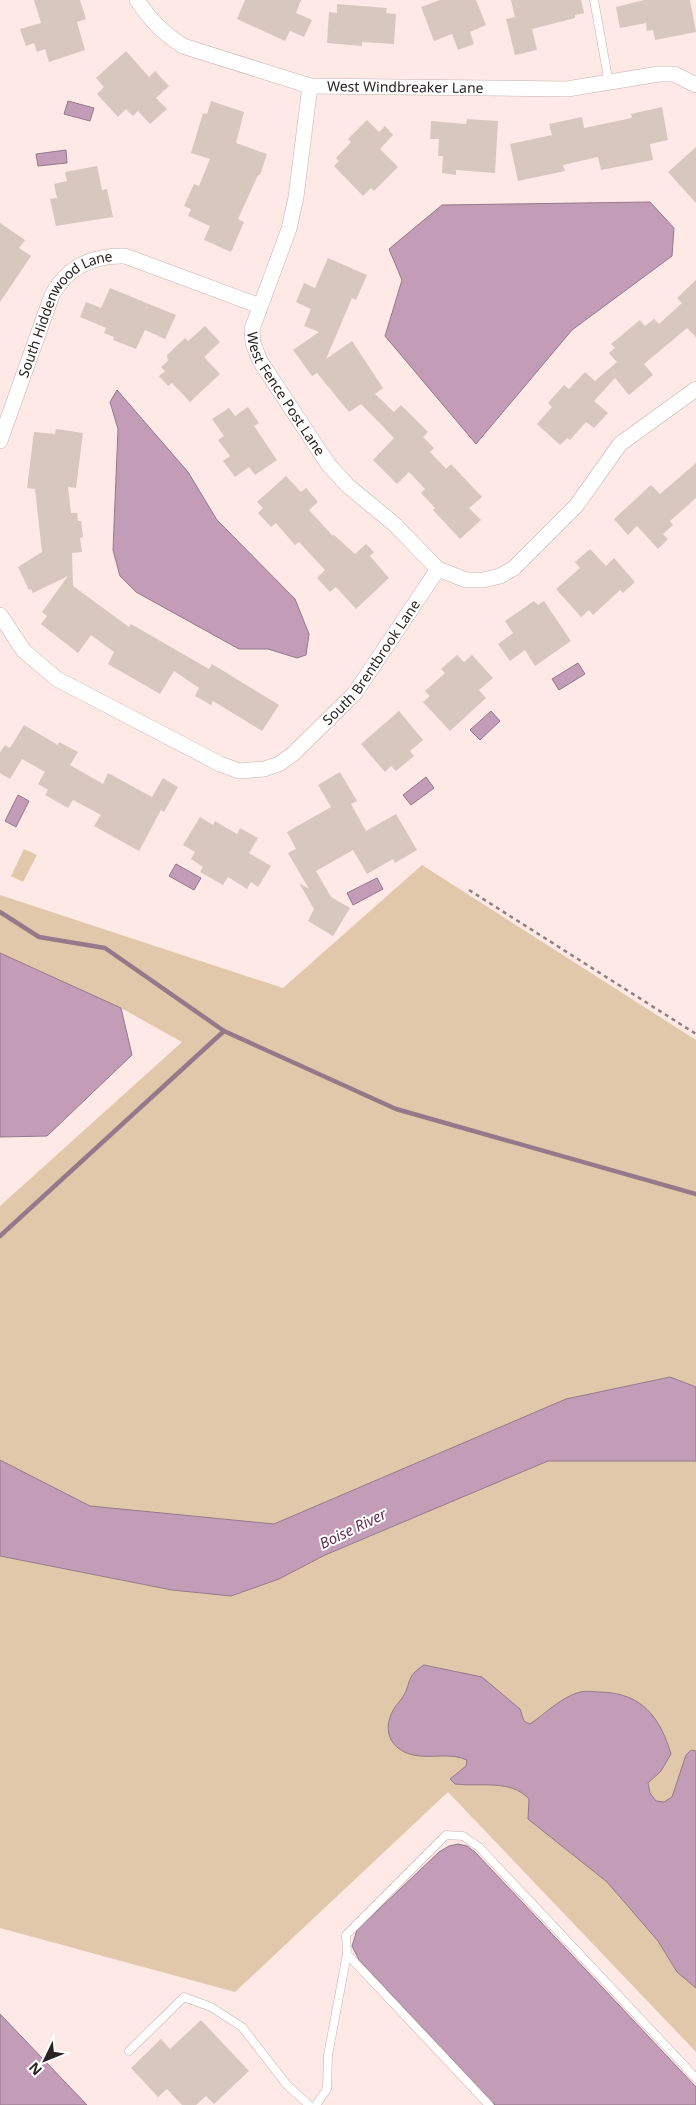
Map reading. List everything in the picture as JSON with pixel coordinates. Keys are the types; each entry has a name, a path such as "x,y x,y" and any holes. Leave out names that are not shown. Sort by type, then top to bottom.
{"street":[{"name":"West Windbreaker Lane","path":"138,0 150,20 166,35 183,46 310,86 567,88 659,74 674,74 696,85"},
{"name":"West Fence Post Lane","path":"310,86 296,197 289,229 252,329 254,343 260,361 328,464 348,485 394,524 438,568"},
{"name":"South Hiddenwood Lane","path":"0,441 52,295 60,281 72,270 88,260 107,256 125,256 260,306"},
{"path":"438,568 466,580 483,580 500,576 514,568 576,506 620,444 696,389"},
{"name":"South Brentbrook Lane","path":"0,616 24,651 57,679 220,764 239,770 264,769 279,764 293,754 355,693 438,568"}],"lane":[{"path":"594,0 609,82"},
{"path":"316,2105 327,2089 328,2055 346,1954 346,1935 446,1835 462,1836 479,1847 696,2078"},
{"path":"346,1954 489,2105"},
{"path":"129,2051 184,1997 212,2007 242,2027 287,2085 309,2105"}],"path":[{"path":"469,890 696,1034"}],"shaded area":[{"path":"24,849 37,855 23,882 11,876"},
{"path":"422,865 696,1040 696,1387 669,1377 566,1399 274,1524 90,1506 0,1460 0,1206 182,1042 121,1008 0,953 0,895 283,988"},
{"path":"548,1461 696,1461 696,2052 448,1792 235,1992 0,1928 0,1556 172,1590 231,1596 279,1579 325,1555"}],"water":[{"path":"68,101 94,108 90,121 64,114"},
{"path":"66,150 67,163 38,166 36,154"},
{"path":"650,202 674,228 672,256 572,330 476,444 385,336 402,280 389,249 442,205"},
{"path":"117,390 188,472 217,520 295,599 309,634 306,655 297,658 268,649 239,649 136,592 120,576 113,550 118,429 110,402"},
{"path":"578,663 585,674 559,690 552,679"},
{"path":"491,711 500,721 480,740 470,730"},
{"path":"426,777 434,788 411,805 403,795"},
{"path":"18,795 29,801 16,827 5,821"},
{"path":"176,864 201,878 194,890 169,876"},
{"path":"377,878 383,889 353,905 347,893"},
{"path":"0,953 121,1008 132,1055 47,1136 0,1137"},
{"name":"Boise River","path":"670,1377 696,1387 696,1461 548,1461 325,1555 279,1579 231,1596 172,1590 0,1556 0,1460 90,1506 274,1524 566,1399"},
{"path":"424,1665 482,1677 520,1709 524,1721 530,1724 558,1703 580,1692 615,1693 638,1702 655,1718 667,1741 671,1754 661,1771 648,1783 650,1793 656,1801 664,1802 672,1797 686,1755 691,1750 696,1751 696,1988 677,1972 658,1941 607,1882 528,1819 529,1799 522,1793 504,1786 455,1784 450,1779 466,1766 467,1760 454,1756 413,1755 396,1746 391,1740 389,1733 390,1717 406,1691 413,1674"},
{"path":"458,1844 467,1846 475,1852 696,2087 696,2105 495,2105 359,1960 352,1946 357,1930 439,1852 449,1846"},
{"path":"0,2014 87,2105 0,2105"}],"building":[{"path":"34,0 80,0 86,19 77,22 85,50 49,62 45,49 37,52 34,43 26,46 20,29 41,23"},
{"path":"245,0 301,0 296,13 312,20 304,37 290,31 285,41 237,19"},
{"path":"440,0 476,0 486,25 470,32 474,44 458,50 452,34 434,41 421,7"},
{"path":"511,0 581,0 584,13 575,15 575,18 532,29 537,50 515,55 506,19 515,17"},
{"path":"644,0 690,0 696,32 655,40 653,30 647,31 646,23 620,28 616,7"},
{"path":"337,4 387,8 386,13 396,14 394,44 362,42 362,46 327,43 329,12 337,13"},
{"path":"126,51 149,77 155,71 169,86 156,98 167,109 150,124 138,111 133,116 126,109 118,117 97,94 104,87 96,78"},
{"path":"211,101 244,112 236,143 267,154 260,175 258,175 238,219 244,222 231,252 204,240 210,226 188,216 191,209 184,206 194,184 199,186 210,159 191,153 203,113 207,114"},
{"path":"662,107 668,140 650,144 653,160 601,170 598,157 563,165 565,171 518,181 510,144 552,135 549,124 582,117 584,128 632,118 631,114"},
{"path":"467,119 498,121 495,173 456,170 456,175 442,173 443,156 438,156 439,139 430,139 431,121 466,124"},
{"path":"367,120 379,132 385,126 393,135 380,149 398,167 374,191 371,188 363,196 334,166 339,161 336,158 351,142 348,139"},
{"path":"696,147 696,203 668,172"},
{"path":"97,166 102,190 107,189 113,217 56,226 50,199 57,198 54,184 67,181 65,172"},
{"path":"0,223 25,240 19,248 31,256 0,302"},
{"path":"328,258 367,275 356,300 352,298 326,359 352,341 383,388 375,394 394,412 401,405 428,432 423,437 434,448 430,452 446,469 451,464 482,497 469,508 481,520 460,539 433,510 435,508 421,493 425,489 409,472 397,484 373,460 394,438 361,404 349,412 317,373 312,376 293,350 319,332 304,326 311,309 296,302 304,283 315,288"},
{"path":"696,280 696,337 687,328 644,364 653,375 629,395 615,378 594,401 608,413 594,428 586,422 570,440 567,438 560,445 537,424 552,407 548,403 564,385 569,389 585,372 595,381 617,362 609,353 615,348 611,344 640,320 645,326 654,319 659,324 682,303 677,298"},
{"path":"110,288 176,315 165,339 145,330 136,349 113,340 114,337 104,333 106,328 80,317 86,302 101,308"},
{"path":"205,326 220,342 204,357 220,374 190,402 172,383 168,386 159,376 165,371 161,367 168,361 167,355 185,338 188,341"},
{"path":"248,407 259,423 254,426 277,460 255,475 249,467 235,477 223,461 230,456 218,440 224,436 212,419 229,408 235,416"},
{"path":"56,429 83,433 76,488 68,487 71,513 77,513 78,521 81,521 83,537 80,538 82,552 72,553 73,586 129,627 131,624 209,669 212,664 279,705 262,731 213,701 211,705 195,696 199,688 174,671 160,694 108,664 114,652 91,635 78,653 41,624 47,616 42,612 68,576 33,593 31,589 29,590 18,567 42,552 35,489 27,488 34,432 55,434"},
{"path":"696,463 696,498 670,521 673,525 663,534 668,539 658,549 637,526 628,535 614,519 651,485 660,494"},
{"path":"286,476 301,492 306,488 318,502 309,510 333,536 355,554 366,544 374,552 370,556 389,578 356,609 336,587 330,592 317,578 325,570 299,542 295,545 276,523 271,527 258,513 263,508 257,502"},
{"path":"590,549 606,566 614,558 635,582 623,593 620,590 593,615 589,610 581,617 556,589 580,568 575,562"},
{"path":"534,601 538,605 544,601 571,641 535,666 525,650 510,661 498,644 513,633 505,621"},
{"path":"457,655 464,662 472,655 493,678 479,690 486,698 450,731 423,702 430,696 425,691 445,673 441,669"},
{"path":"399,711 423,740 410,751 414,756 396,771 391,766 385,772 361,744"},
{"path":"24,725 58,745 59,742 78,752 70,765 103,784 108,773 152,797 163,778 178,787 164,812 161,810 139,851 94,826 101,815 73,800 68,808 45,795 48,790 38,784 45,772 22,759 10,779 0,773 0,752 5,745 10,748"},
{"path":"340,772 357,801 351,804 366,831 396,814 417,850 395,863 393,859 367,874 353,850 316,871 331,897 350,908 333,936 308,921 314,909 299,883 309,889 288,853 296,849 287,832 331,807 318,785"},
{"path":"200,817 213,825 215,821 237,834 240,828 258,838 249,853 271,866 258,887 251,882 247,889 228,877 223,885 200,872 203,867 191,859 195,852 183,845"},
{"path":"201,2020 249,2071 214,2104 206,2096 196,2105 182,2105 167,2089 158,2097 131,2068 161,2039 170,2049"}],"waterway":[{"path":"0,912 39,937 105,948 224,1031 396,1109 696,1194"},
{"path":"0,1236 224,1031"}]}
